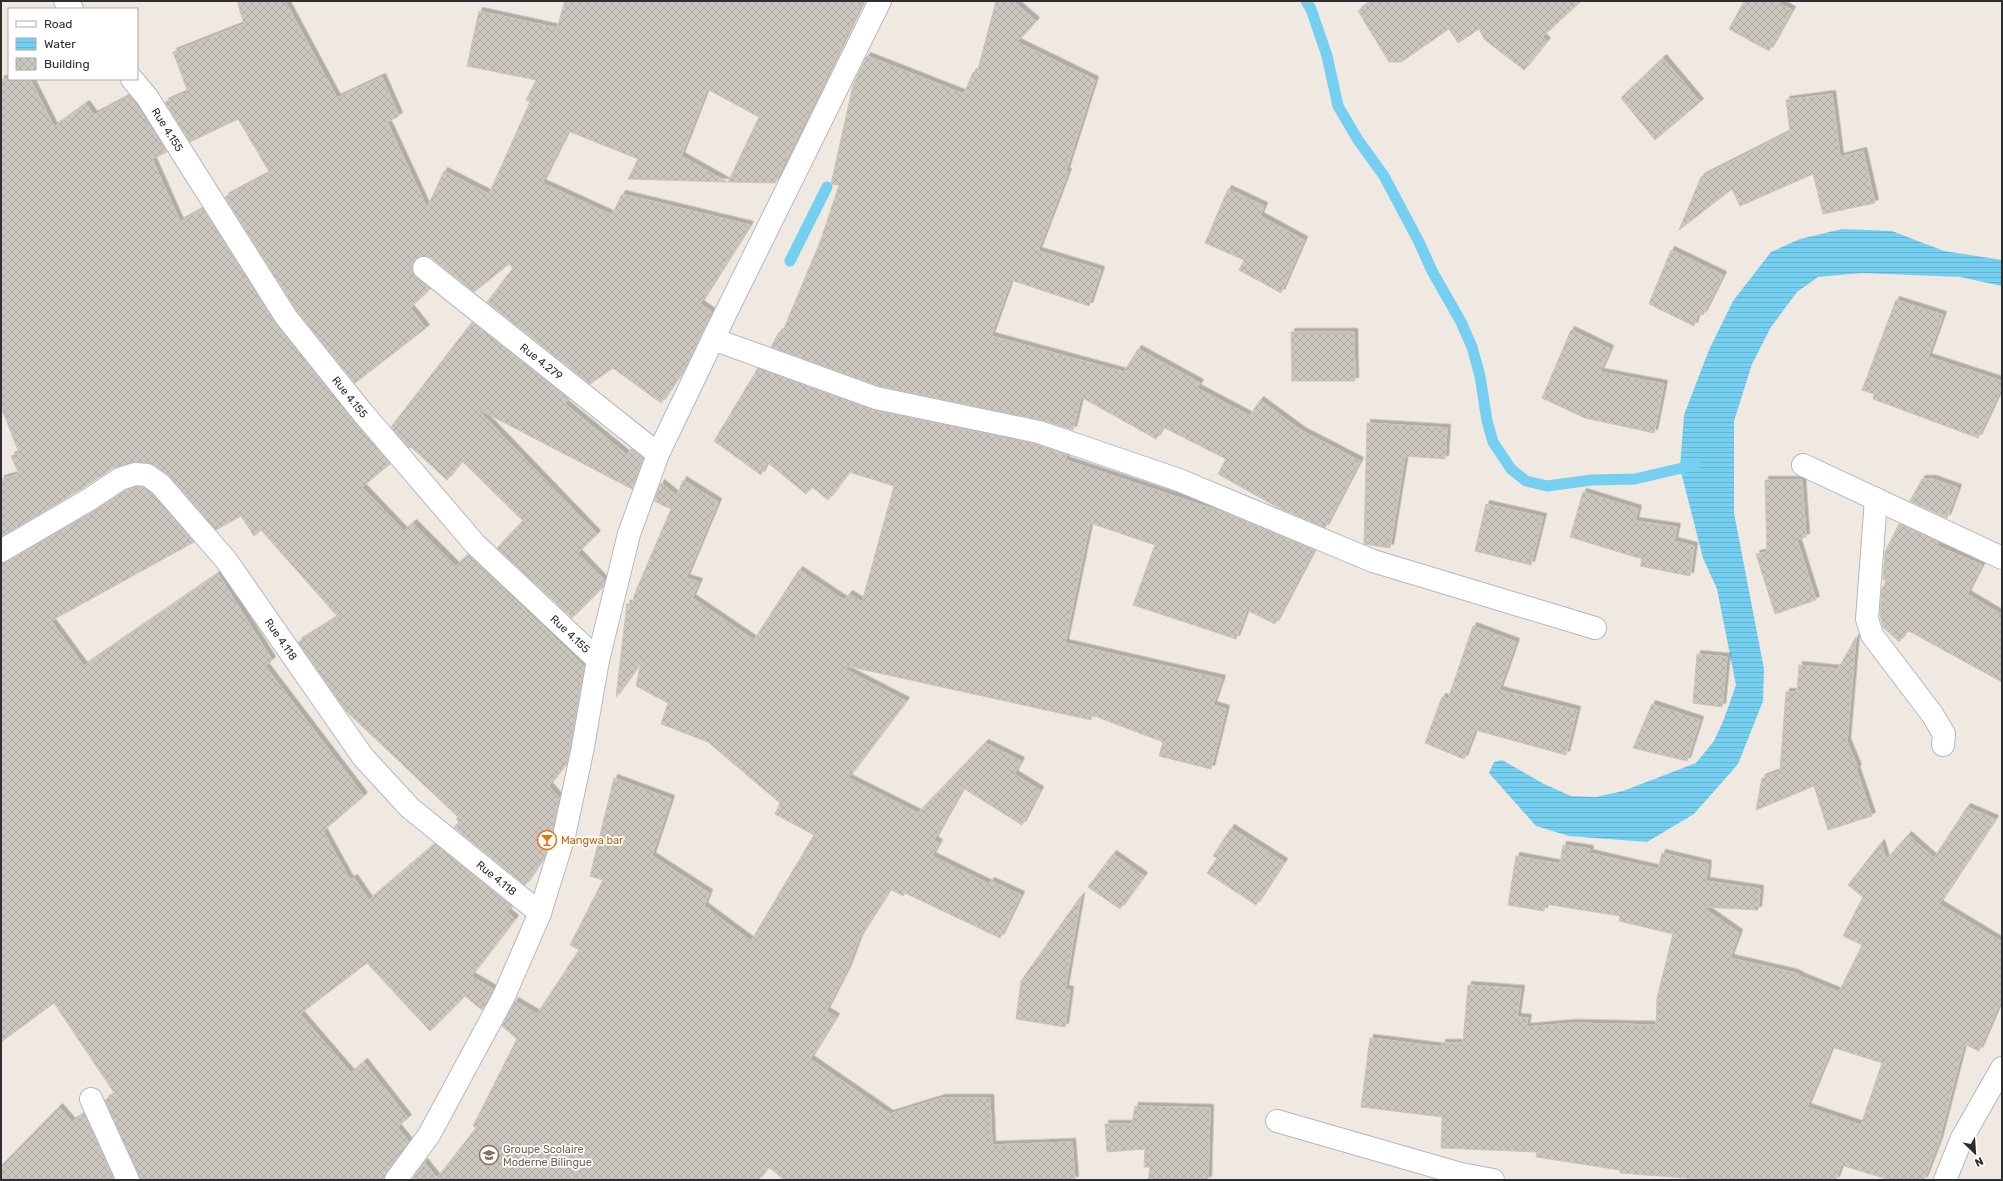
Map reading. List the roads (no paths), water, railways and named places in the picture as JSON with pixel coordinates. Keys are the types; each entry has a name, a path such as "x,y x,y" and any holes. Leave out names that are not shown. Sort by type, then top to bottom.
{"street":[{"path":"396,1180 433,1128 504,996 540,913 564,836 582,752 598,660 629,534 658,454 713,339 880,1"},
{"name":"Rue 4.155","path":"133,80 147,97 286,317 362,412 475,544 598,660"},
{"name":"Rue 4.279","path":"424,268 658,454"},
{"path":"713,339 876,398 1039,432 1179,480 1373,561 1595,628"},
{"path":"1803,465 2002,558"},
{"name":"Rue 4.118","path":"1,551 90,499 120,479 135,474 147,475 160,484 226,560 363,757 410,808 540,913"},
{"path":"1876,499 1867,619 1872,635 1932,714 1944,734 1943,745"},
{"path":"1945,1180 1962,1138 2002,1068"},
{"path":"91,1100 128,1180"},
{"path":"1278,1121 1461,1174 1493,1180"}],"water":[{"path":"1842,229 1892,231 1944,251 2002,260 2002,286 1960,277 1862,273 1818,277 1797,292 1771,327 1752,364 1734,421 1734,513 1764,669 1763,701 1738,764 1694,814 1647,842 1569,836 1536,826 1489,773 1494,762 1502,760 1544,784 1571,796 1596,797 1623,791 1696,763 1714,741 1724,719 1736,685 1717,589 1703,558 1680,468 1684,415 1709,350 1733,301 1771,252 1800,239"}],"waterway":[{"path":"1306,1 1311,9 1327,56 1338,106 1358,140 1384,176 1419,242 1432,271 1461,322 1472,347 1480,376 1487,421 1493,442 1511,469 1526,481 1547,486 1592,480 1635,479 1695,465"},
{"path":"790,261 827,187"}],"place":[{"name":"Mangwa bar","path":"547,840"},
{"name":"Groupe Scolaire Moderne Bilingue","path":"489,1155"}]}
